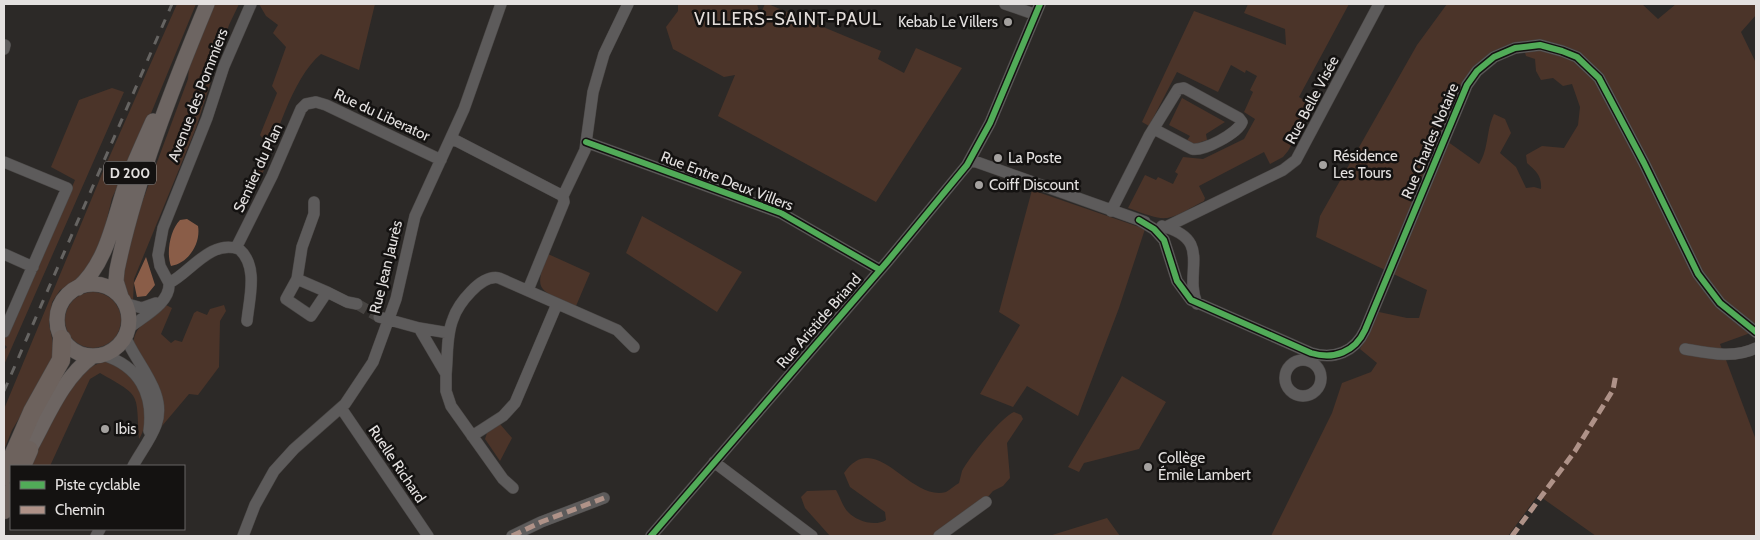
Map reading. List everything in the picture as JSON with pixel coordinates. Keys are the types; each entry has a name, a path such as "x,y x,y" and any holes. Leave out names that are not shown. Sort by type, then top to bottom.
{"highway":[{"path":"4,476 32,412 58,368 61,360 62,339"},
{"path":"4,510 10,495"}],"main road":[{"name":"D 200","path":"122,300 116,281 120,257 142,178 185,58 207,4"},
{"name":"D 200","path":"78,288 89,278 100,260 136,159 185,58"},
{"path":"26,458 65,385 81,365 116,348 126,332 128,316 122,300 110,288 92,284 78,288 63,299 58,312 57,326 62,339 75,352 98,356"}],"street":[{"name":"Avenue des Pommiers","path":"169,284 160,266 158,255 163,228 207,118 224,66 251,4"},
{"name":"Rue Jean Jaurès","path":"243,536 254,505 274,471 294,449 341,408 370,367 384,319 402,279 408,239 415,216 451,138 484,57 501,4"},
{"path":"562,196 582,157 598,73 628,4"},
{"path":"1005,4 1034,14"},
{"name":"Rue Aristide Briand","path":"651,536 880,270 971,160 990,123 1034,14 1040,4"},
{"name":"Rue Belle Visée","path":"1166,227 1283,170 1296,160 1379,4"},
{"name":"Rue Charles Notaire","path":"1139,220 1154,229 1164,240 1177,280 1187,297 1197,304 1314,359 1345,352 1362,336 1464,91 1472,78 1494,57 1507,50 1532,45 1547,46 1570,54 1594,72 1644,163 1695,269 1720,303 1756,332"},
{"path":"1111,211 1154,130 1176,91 1181,88 1239,118 1242,122 1237,130 1199,150 1192,149 1154,130"},
{"name":"Rue du Liberator","path":"309,102 326,105 441,160"},
{"name":"Sentier du Plan","path":"236,248 272,176 301,109 309,102"},
{"path":"451,138 562,196 564,202 528,290"},
{"name":"Rue Entre Deux Villers","path":"586,142 781,213 880,270"},
{"name":"Rue Charles Notaire","path":"971,160 1111,211 1166,227 1183,235 1190,241 1194,252 1194,293 1197,304"},
{"path":"4,162 67,188 4,332"},
{"path":"314,202 314,214 302,247 297,279 286,300 311,316 327,292"},
{"path":"134,465 158,419 156,398 126,332 150,314 169,289 169,284 182,276 192,263 203,256 221,249 236,248 244,255 250,274 247,321"},
{"path":"4,254 33,267"},
{"path":"1177,280 1194,266"},
{"path":"513,488 503,479 449,401 446,374 449,333 458,310 478,284 484,280 499,278 622,333 634,346"},
{"path":"297,279 347,302 357,304"},
{"path":"122,300 132,307 147,308 165,295"},
{"path":"472,436 503,416 515,403 557,304"},
{"path":"384,319 449,333"},
{"path":"419,328 446,374"},
{"path":"1685,349 1728,354 1756,348"},
{"path":"98,356 130,367 144,388 150,411 148,438"},
{"name":"Ruelle Richard","path":"341,408 428,536"},
{"path":"714,462 812,536"},
{"path":"512,536 541,522 604,498"},
{"path":"939,536 986,502"}],"shaded area":[{"path":"177,4 196,4 140,140 112,198 99,252 86,276 60,290 52,302 49,324 56,357 12,430 4,450 4,409 104,169"},
{"path":"213,4 239,4 229,25 196,128 134,279 133,301 125,291 121,281 131,232 188,79 189,67"},
{"path":"259,4 375,4 359,70 321,54 310,65 285,112 261,178 256,176 258,172 254,170 265,161 263,139 260,135 277,93 272,86 286,47 273,33 278,25 266,16"},
{"path":"678,4 757,4 759,11 755,26 765,4 768,4 881,51 878,59 904,73 916,48 962,68 876,202 718,116 735,75 724,77 673,49 666,27 678,11"},
{"path":"1248,4 1349,4 1299,97 1312,107 1288,151 1283,157 1270,164 1264,152 1199,186 1205,198 1204,201 1173,216 1160,218 1128,208 1145,175 1156,180 1158,177 1173,184 1178,174 1175,172 1183,157 1203,159 1244,139 1255,119 1244,112 1253,92 1250,90 1257,76 1246,70 1245,73 1231,65 1218,92 1177,72 1149,126 1142,122 1194,11 1286,45 1285,29 1244,13"},
{"path":"1447,4 1642,4 1658,19 1676,4 1756,4 1756,15 1741,32 1756,63 1756,331 1720,344 1756,440 1756,536 1596,536 1538,495 1508,536 1271,536 1332,413 1342,383 1371,372 1377,363 1360,349 1379,312 1407,318 1419,318 1427,290 1316,237 1320,216 1417,45","holes":["1523,46 1526,56 1535,59 1536,71 1541,80 1553,78 1563,86 1572,84 1580,107 1578,125 1564,148 1542,146 1526,155 1527,163 1536,171 1539,177 1541,189 1534,187 1526,188 1516,167 1500,153 1511,133 1505,119 1494,114 1479,164 1444,139 1484,64"]},
{"path":"112,88 124,92 4,365 4,350 7,347 4,344 4,338 14,323 75,180 51,167 79,100"},
{"path":"1182,98 1225,122 1206,134 1207,140 1195,144 1186,142 1190,136 1169,125"},
{"path":"1032,190 1145,229 1119,308 1078,416 1027,386 1013,407 980,394 1020,325 999,312"},
{"path":"642,216 742,272 717,312 626,253"},
{"path":"187,219 198,226 196,245 188,257 171,266 169,255 171,236 180,220"},
{"path":"548,254 590,273 576,306 554,297 543,289 540,283 541,276"},
{"path":"146,257 155,285 146,296 137,297 134,283"},
{"path":"93,292 108,297 116,305 121,320 116,335 108,343 93,348 78,343 70,335 65,320 70,305 78,297"},
{"path":"166,305 172,308 161,334 171,343 175,340 182,342 194,313 197,311 207,315 210,309 224,305 226,311 220,321 219,367 198,395 189,394 162,426 164,411 133,347 139,328"},
{"path":"107,361 117,362 140,385 146,404 146,412 144,427 139,439 138,412 134,397 123,387 100,373 90,379 50,465 30,465 57,403 78,376 91,367"},
{"path":"1122,376 1166,402 1139,449 1084,463 1079,472 1068,467"},
{"path":"1014,412 1021,415 1023,419 1007,443 1010,478 1003,486 993,491 978,508 939,536 830,536 805,508 801,497 807,491 836,490 846,510 851,515 866,522 882,522 886,520 885,512 850,487 844,473 856,461 868,458 881,461 919,487 932,492 946,492 959,483 965,465 986,438 1002,421"},
{"path":"500,424 512,438 500,461 485,439 487,433"},
{"path":"1107,518 1120,536 1049,536"}],"tunnel":[{"path":"357,304 379,317"}],"railway":[{"path":"4,391 172,4"}],"marked path":[{"path":"1512,536 1575,451 1613,390 1616,374"},
{"path":"512,536 541,522 604,498"}],"cycle path":[{"path":"651,536 887,262 967,165 990,123 1040,4"},
{"path":"1139,220 1154,229 1164,240 1177,281 1191,300 1311,353 1336,355 1350,349 1361,338 1365,330 1467,85 1477,71 1494,57 1515,48 1540,45 1577,57 1599,78 1644,163 1698,274 1720,303 1756,332"},
{"path":"586,142 781,213 880,270"}],"place":[{"name":"Kebab Le Villers","path":"1008,22"},
{"name":"La Poste","path":"998,158"},
{"name":"Résidence Les Tours","path":"1323,165"},
{"name":"Coiff Discount","path":"979,185"},
{"name":"Ibis","path":"105,429"},
{"name":"Collège Émile Lambert","path":"1148,467"}],"district":[{"name":"VILLERS-SAINT-PAUL","path":"788,19"}]}
